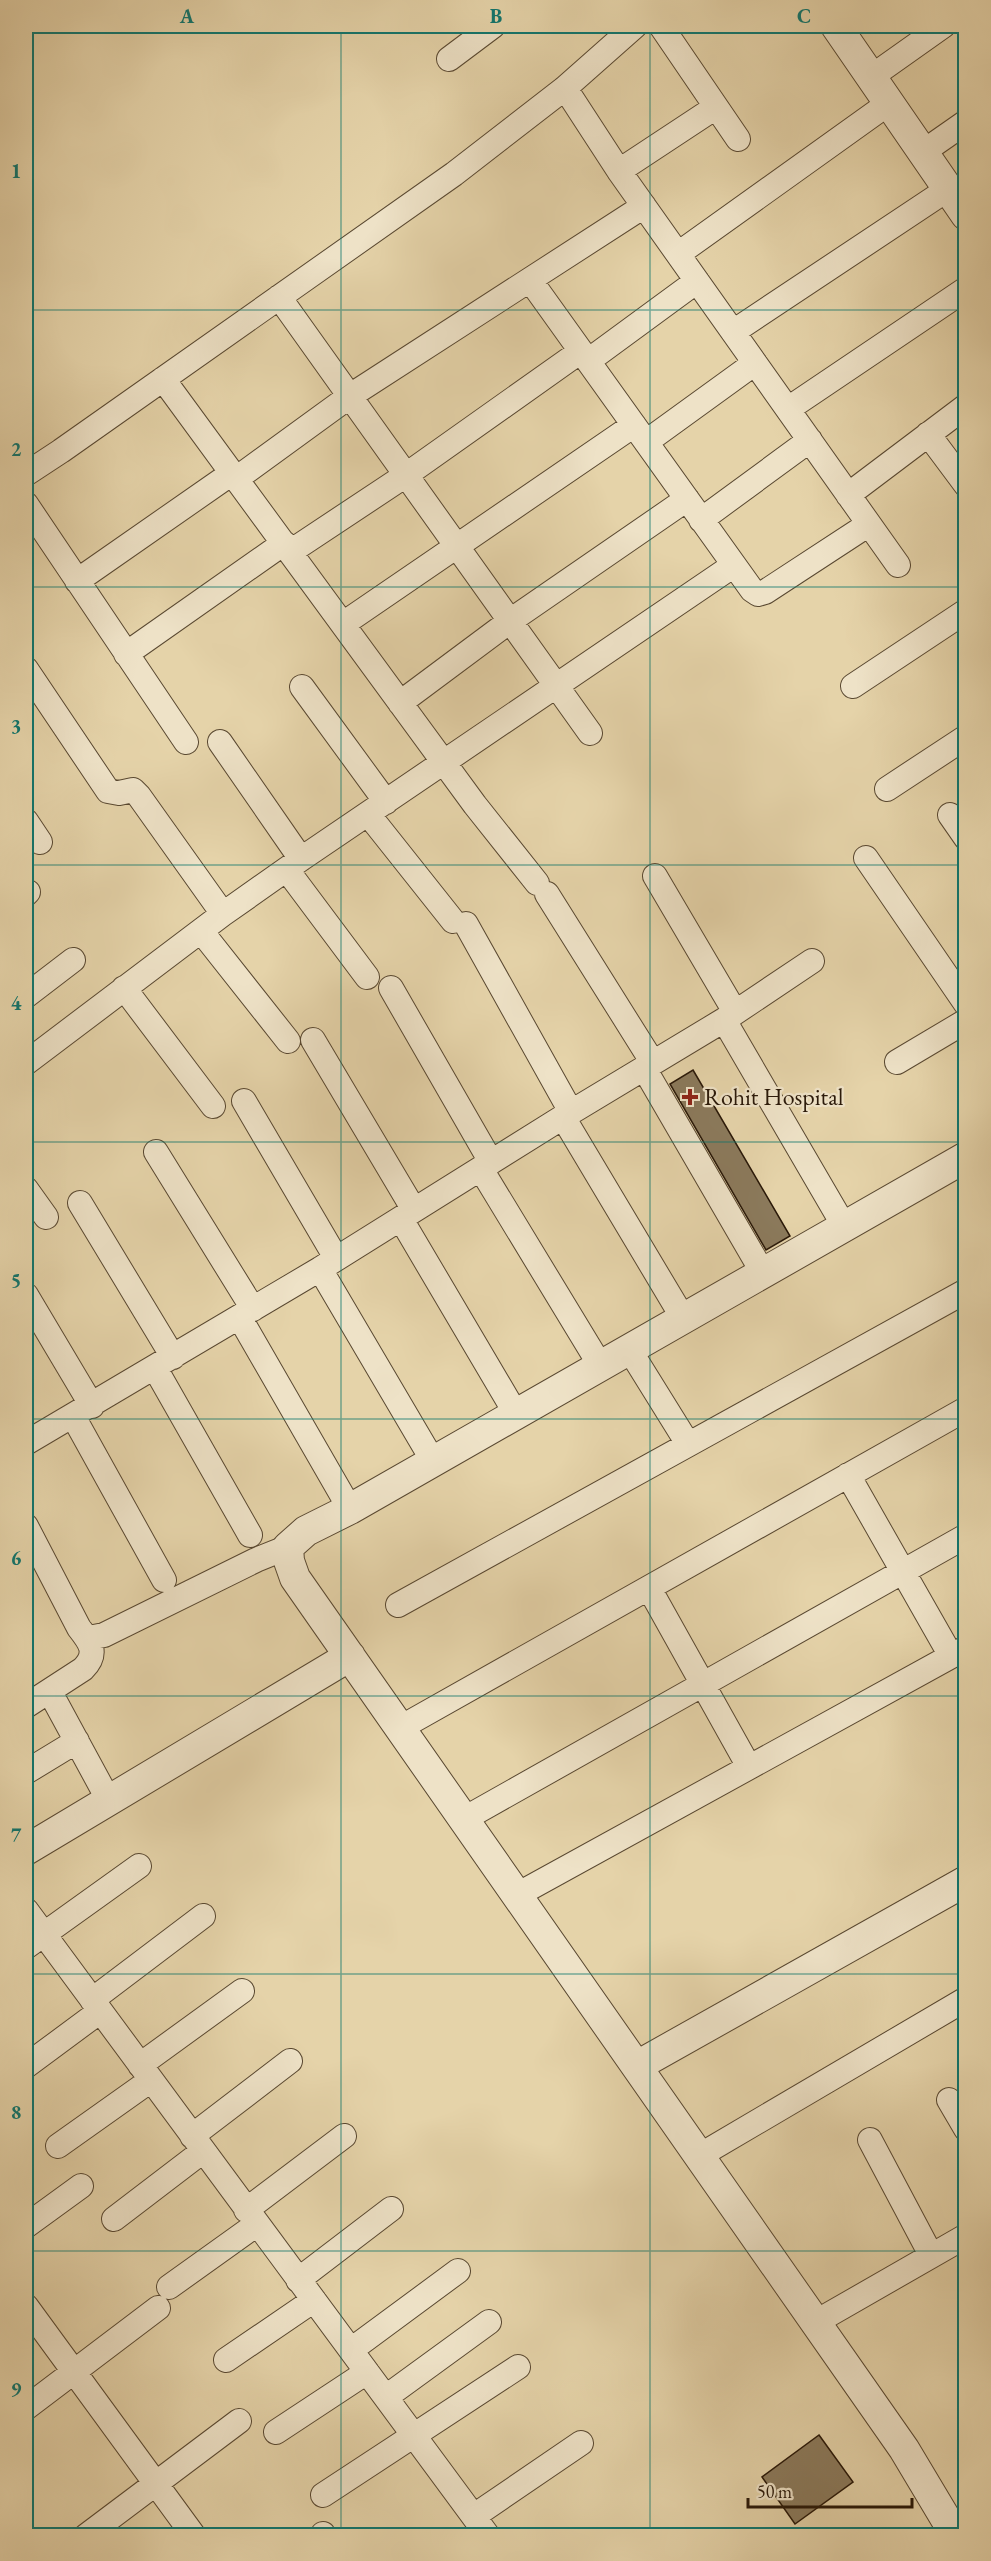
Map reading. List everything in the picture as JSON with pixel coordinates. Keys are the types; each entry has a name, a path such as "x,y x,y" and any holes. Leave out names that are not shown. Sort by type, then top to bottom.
{"street":[{"path":"449,59 494,26"},
{"path":"26,474 62,451 454,174 566,88 635,26"},
{"path":"661,26 738,139"},
{"path":"836,26 966,215"},
{"path":"871,77 943,26"},
{"path":"566,88 644,206 898,565"},
{"path":"678,254 889,103"},
{"path":"620,171 716,107"},
{"path":"923,152 966,122"},
{"path":"733,332 948,189"},
{"path":"77,581 350,396 644,206"},
{"path":"530,280 752,590 758,594 765,592 869,524"},
{"path":"126,654 287,548 406,475 698,281"},
{"path":"788,409 966,289"},
{"path":"279,297 590,733"},
{"path":"342,624 457,547 755,363"},
{"path":"163,380 400,703 542,888 648,1065 763,1273"},
{"path":"848,495 966,406"},
{"path":"928,434 966,485"},
{"path":"701,520 810,440"},
{"path":"400,703 510,621 687,499"},
{"path":"26,504 186,742"},
{"path":"26,1063 223,914 294,864 734,565"},
{"path":"853,686 966,611"},
{"path":"26,669 108,790 119,793 133,790 139,796 223,914"},
{"path":"302,687 377,808 459,922 683,1318"},
{"path":"887,789 966,737"},
{"path":"220,742 294,864 367,977"},
{"path":"950,815 966,838"},
{"path":"26,822 40,842"},
{"path":"866,858 966,1004"},
{"path":"655,876 844,1226"},
{"path":"201,931 288,1041"},
{"path":"26,996 73,960"},
{"path":"26,1443 328,1264 567,1114 729,1016 812,961"},
{"path":"124,988 213,1106"},
{"path":"390,988 486,1166 600,1365"},
{"path":"897,1062 966,1021"},
{"path":"313,1040 516,1414"},
{"path":"244,1101 433,1461"},
{"path":"156,1152 350,1509"},
{"path":"89,1638 104,1635 256,1560 288,1547 306,1531 350,1509 966,1157"},
{"path":"26,1189 46,1217"},
{"path":"80,1203 164,1363 250,1535"},
{"path":"398,1605 966,1291"},
{"path":"26,1295 164,1580"},
{"path":"629,1349 688,1444"},
{"path":"400,1728 966,1409"},
{"path":"518,1895 958,1652 903,1572 848,1475"},
{"path":"26,1526 79,1628 89,1638 92,1655 89,1663 50,1692 26,1706"},
{"path":"464,1820 966,1536"},
{"path":"288,1547 289,1561 295,1578 904,2449 956,2535"},
{"path":"649,1588 749,1767"},
{"path":"26,1850 350,1656"},
{"path":"50,1692 108,1799"},
{"path":"26,1772 77,1741"},
{"path":"34,1941 138,1866"},
{"path":"637,2066 966,1881"},
{"path":"26,1910 34,1941 95,2006 481,2526 581,2443"},
{"path":"26,2066 203,1916"},
{"path":"58,2146 242,1991"},
{"path":"699,2156 966,1999"},
{"path":"114,2219 290,2061"},
{"path":"949,2100 966,2129"},
{"path":"169,2287 344,2136"},
{"path":"870,2140 932,2255"},
{"path":"26,2226 81,2186"},
{"path":"298,2280 391,2209"},
{"path":"816,2322 966,2236"},
{"path":"351,2350 458,2271"},
{"path":"226,2360 314,2300"},
{"path":"26,2307 194,2535"},
{"path":"26,2408 158,2308"},
{"path":"386,2397 489,2322"},
{"path":"323,2495 518,2367"},
{"path":"276,2432 368,2372"},
{"path":"86,2535 238,2421"}],"building":[{"path":"693,1070 790,1236 766,1250 670,1084"},
{"path":"819,2435 853,2482 795,2524 762,2477"}],"place":[{"name":"Rohit Hospital","path":"690,1097"}]}
